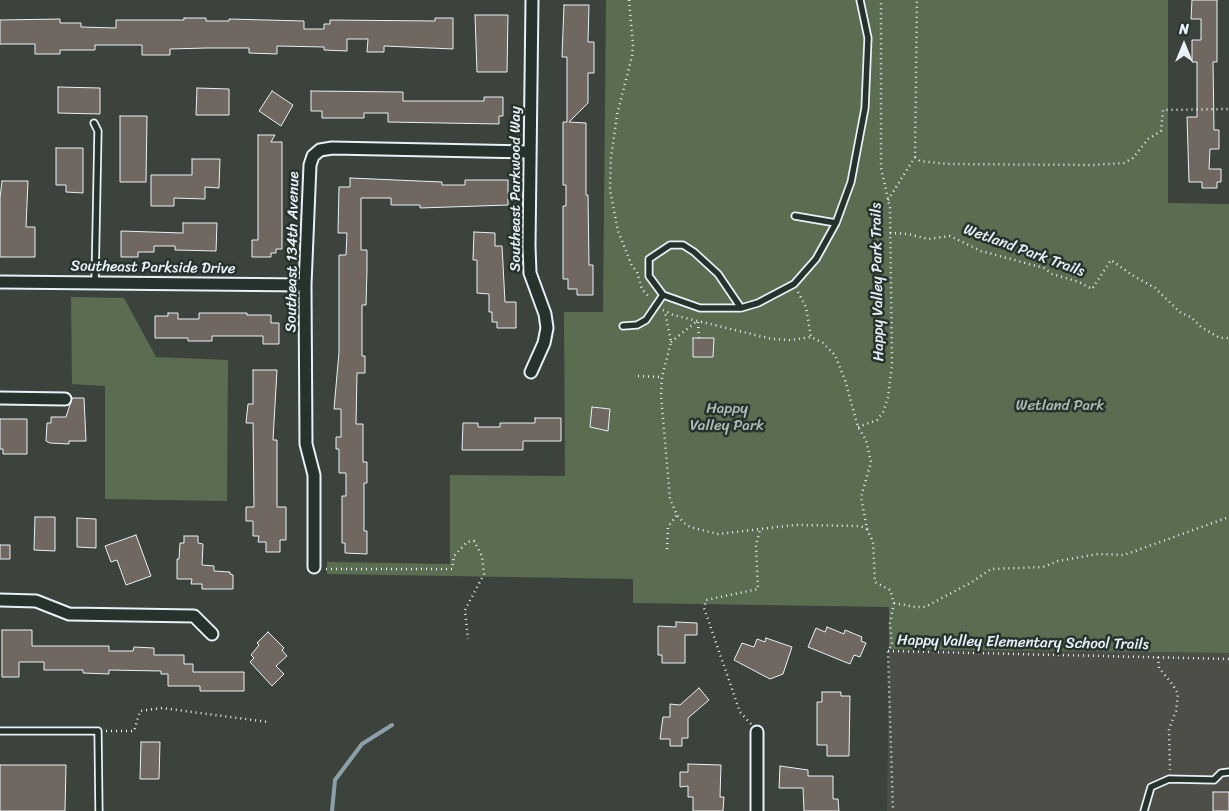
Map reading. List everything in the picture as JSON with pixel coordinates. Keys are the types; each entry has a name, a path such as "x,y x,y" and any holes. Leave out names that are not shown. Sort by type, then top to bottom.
{"street":[{"name":"Southeast Parkwood Way","path":"531,372 544,344 547,328 545,314 530,273 529,152 532,0"},
{"name":"Southeast 134th Avenue","path":"314,568 314,476 306,444 305,285 310,165 313,156 320,150 332,148 529,152"},
{"name":"Southeast Parkside Drive","path":"0,282 305,285"},
{"path":"0,398 65,399"},
{"path":"0,600 36,600 69,614 194,616 212,634"},
{"path":"757,732 757,811"}],"lane":[{"path":"741,308 718,274 694,252 683,245 670,245 649,259 648,276 663,295 700,308 741,308 758,303 794,284 816,259 836,223 851,182 865,108 868,38 860,0"},
{"path":"94,123 98,131 95,283"},
{"path":"795,216 836,223"},
{"path":"623,326 637,325 646,320 663,295"},
{"path":"0,731 98,731 99,811"},
{"path":"1144,811 1151,787 1169,779 1214,780 1221,773 1229,772"}],"path":[{"path":"629,0 633,51 617,115 611,158 610,190 618,232 632,266 637,272 642,289 656,303"},
{"name":"Happy Valley Park Trails","path":"858,427 881,416 888,396 892,364 890,233 888,200 881,168 881,0"},
{"path":"888,200 915,157 917,0"},
{"path":"915,157 920,162 948,164 1124,163 1133,158 1148,139 1160,131 1163,110 1229,110"},
{"name":"Wetland Park Trails","path":"890,233 908,234 928,239 950,236 982,251 1044,268 1052,274 1079,282 1092,289 1111,260 1155,288 1181,313 1190,317 1201,327 1220,338 1229,338"},
{"path":"794,284 806,306 811,336"},
{"path":"867,528 860,526 795,525 718,534 690,527 677,515 670,499 661,396 662,376 671,342 665,312 772,339 791,340 811,336 823,343 838,361 858,427 866,440 871,462 860,497 867,528 873,542 875,582 890,590 894,603 890,623 892,644 888,651 893,811"},
{"path":"698,321 699,338"},
{"path":"671,342 698,321"},
{"path":"638,376 662,376"},
{"path":"667,549 668,527 677,515"},
{"path":"894,603 916,608 925,607 991,569 1043,568 1058,561 1098,554 1124,555 1229,517"},
{"path":"740,712 704,608 706,600 758,588 756,545 760,530"},
{"path":"314,568 330,570 452,569 454,556 467,542 474,541 482,556 484,574 465,610 468,639"},
{"name":"Happy Valley Elementary School Trails","path":"888,651 1229,659"},
{"name":"Happy Valley Elementary School Trails","path":"1158,657 1159,668 1178,694 1176,711 1169,729 1169,779"},
{"path":"98,731 134,730 140,711 162,708 268,722"}],"shaded area":[{"path":"889,649 1229,653 1229,811 887,811"}],"green space":[{"name":"Happy Valley Park","path":"606,0 1168,0 1168,203 1229,204 1229,653 889,649 889,607 633,603 633,579 327,574 327,562 450,564 450,475 565,476 564,312 603,312"},
{"path":"71,297 124,298 156,357 228,360 227,501 105,499 105,386 72,384"}],"building":[{"path":"1192,0 1217,0 1217,62 1213,62 1214,130 1219,130 1219,149 1210,149 1209,169 1221,169 1221,182 1217,182 1217,188 1202,188 1202,182 1189,182 1187,117 1197,117 1197,62 1192,62 1192,40 1201,40 1201,19 1191,19"},
{"path":"564,5 589,5 588,42 594,42 594,73 588,73 588,103 569,122 586,123 586,195 588,195 589,265 593,265 593,295 577,295 577,289 568,289 568,279 563,279 563,206 566,206 566,185 563,185 563,122 567,122 567,57 562,57"},
{"path":"475,15 508,15 507,72 477,72"},
{"path":"184,18 206,18 206,21 229,21 229,19 304,21 304,29 324,29 324,24 330,24 330,20 435,21 435,18 453,18 453,49 384,46 384,52 367,52 368,39 347,39 347,51 324,50 324,47 277,46 277,54 249,53 249,48 206,48 170,49 170,55 142,55 142,45 95,45 95,50 60,50 60,54 35,54 35,44 0,44 0,20 60,19 60,23 81,23 81,27 116,28 116,20 184,20"},
{"path":"58,87 100,88 100,114 58,113"},
{"path":"197,88 229,89 229,115 196,115"},
{"path":"272,91 293,105 281,126 259,111"},
{"path":"311,91 403,92 403,101 484,101 484,97 503,97 503,116 499,116 499,124 388,122 388,113 364,113 364,118 322,118 322,111 311,111"},
{"path":"120,116 147,116 146,182 120,182"},
{"path":"258,135 275,135 271,142 282,142 282,249 276,249 276,253 271,253 271,257 252,257 252,240 258,240"},
{"path":"56,148 83,148 83,193 66,192 66,185 56,185"},
{"path":"192,159 220,159 219,188 205,187 205,199 174,198 174,206 151,206 151,175 192,175"},
{"path":"350,178 442,182 442,185 465,185 465,180 508,180 508,205 420,208 420,205 391,205 391,198 361,198 361,250 367,250 366,305 362,305 362,356 365,356 365,373 357,373 356,424 363,424 363,462 367,462 367,483 364,483 364,531 367,531 367,554 345,553 345,543 342,543 342,496 346,496 346,473 339,473 339,449 336,449 336,437 341,437 341,409 334,409 339,352 339,255 346,255 347,233 338,233 339,187 350,187"},
{"path":"2,181 28,181 26,227 35,227 35,257 0,257 0,198"},
{"path":"183,223 217,223 216,251 175,250 175,246 154,246 154,252 138,252 138,257 121,257 121,231 183,233"},
{"path":"474,232 495,233 495,246 502,246 505,302 516,302 516,328 497,328 497,322 492,322 492,312 489,312 489,294 477,293 477,260 473,260"},
{"path":"168,313 178,313 178,319 199,319 199,313 271,315 271,323 279,323 279,344 263,344 263,336 212,336 212,341 188,341 188,338 155,338 155,316 168,316"},
{"path":"693,338 714,338 713,357 693,357"},
{"path":"253,370 277,370 273,440 277,440 277,507 286,507 286,540 280,540 280,552 266,552 266,542 258,542 259,536 253,536 253,521 246,521 246,507 254,507 253,423 246,423 248,404 253,404"},
{"path":"72,398 84,398 86,441 69,441 69,444 46,441 47,423 51,423 51,417 66,417"},
{"path":"592,407 610,409 608,431 590,427"},
{"path":"535,418 561,418 561,441 523,441 523,450 462,450 463,423 478,423 478,427 500,427 500,423 535,423"},
{"path":"0,419 27,419 27,454 3,454 3,449 0,449"},
{"path":"35,517 55,517 55,551 34,550"},
{"path":"77,518 96,519 96,548 77,547"},
{"path":"136,535 151,576 126,585 117,560 111,562 105,546"},
{"path":"184,536 198,536 198,543 203,544 202,565 214,566 214,571 230,572 233,575 233,589 202,589 202,584 191,584 192,579 177,579 177,559 179,559 180,543 184,543"},
{"path":"0,545 10,545 10,559 0,559"},
{"path":"676,622 697,623 697,635 685,635 685,663 662,663 662,655 658,655 658,626 676,627"},
{"path":"827,627 844,634 845,630 862,637 861,641 866,643 860,657 854,655 850,664 808,647 816,628 825,632"},
{"path":"2,630 32,630 32,646 109,646 109,651 133,651 134,647 154,648 154,655 184,655 184,664 193,664 193,672 244,672 244,691 200,691 200,686 168,686 168,674 161,674 161,671 109,670 109,674 83,673 83,670 44,670 44,662 19,662 19,677 2,677"},
{"path":"268,632 284,648 282,650 287,656 276,666 284,674 272,686 250,662 254,658 251,655 259,645 257,643"},
{"path":"766,638 792,647 783,674 770,679 734,660 742,643 754,647 757,639 765,642"},
{"path":"699,688 709,700 688,718 688,738 682,738 682,746 670,746 670,739 660,739 663,717 670,717 670,704 680,705"},
{"path":"822,692 841,692 841,696 850,696 849,756 827,756 827,745 817,745 817,702 822,702"},
{"path":"141,742 160,742 159,779 140,779"},
{"path":"688,764 721,765 720,797 724,797 723,811 693,811 693,797 688,797 688,786 680,787 680,772 688,772"},
{"path":"0,765 66,765 65,811 0,811"},
{"path":"780,766 808,770 808,776 833,776 833,799 838,799 839,811 804,811 803,788 779,788"},
{"path":"1213,792 1229,792 1229,811 1213,811"}],"waterway":[{"path":"332,811 335,780 362,744 392,725"}],"park label":[{"name":"Wetland Park","path":"1060,406"}]}
